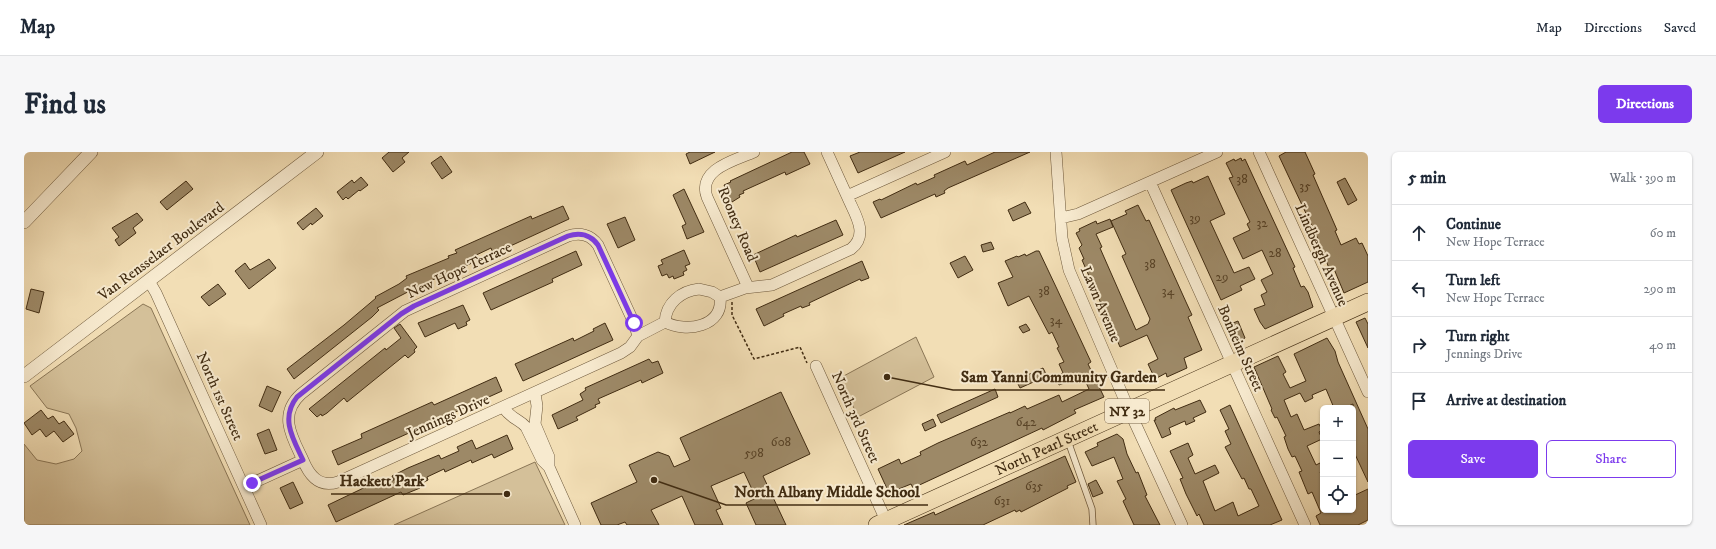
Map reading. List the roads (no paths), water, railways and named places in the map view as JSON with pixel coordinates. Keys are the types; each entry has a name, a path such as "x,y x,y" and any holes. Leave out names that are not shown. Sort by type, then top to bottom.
{"main road":[{"name":"North Pearl Street","path":"884,524 1129,410 1368,302"}],"street":[{"path":"24,222 91,152"},
{"name":"Van Rensselaer Boulevard","path":"24,376 317,152"},
{"name":"Rooney Road","path":"748,287 707,197 705,186 707,179 714,170 754,152"},
{"path":"725,295 716,314 702,325 686,329 665,322 671,304 684,293 694,290 707,290 725,295 748,287 774,284 854,247 860,237 860,226 827,152"},
{"path":"847,196 945,152"},
{"name":"Lawn Avenue","path":"1056,152 1062,238 1069,270 1129,410 1182,525"},
{"path":"1061,218 1076,215 1217,152"},
{"name":"Lindbergh Avenue","path":"1259,152 1368,392"},
{"name":"Bonheim Street","path":"1150,182 1305,525"},
{"name":"New Hope Terrace","path":"303,460 290,429 288,420 292,405 301,394 405,311 568,236 577,234 585,235 593,238 598,245 634,323 638,336"},
{"name":"North 1st Street","path":"149,281 156,293 262,525"},
{"name":"Jennings Drive","path":"303,460 309,474 315,480 322,483 334,483 626,351 638,336 665,322"},
{"name":"North 3rd Street","path":"812,365 884,524"},
{"path":"536,393 537,406 534,418 535,424 549,457 549,467"},
{"path":"503,407 510,417 522,423 526,428 541,459 549,467 576,525"},
{"path":"244,487 303,460"}],"lane":[{"path":"1067,439 1092,509 1093,525"}],"place":[{"name":"Sam Yanni Community Garden","path":"887,377"},
{"name":"North Albany Middle School","path":"654,480"},
{"name":"Hackett Park","path":"507,494"}]}
